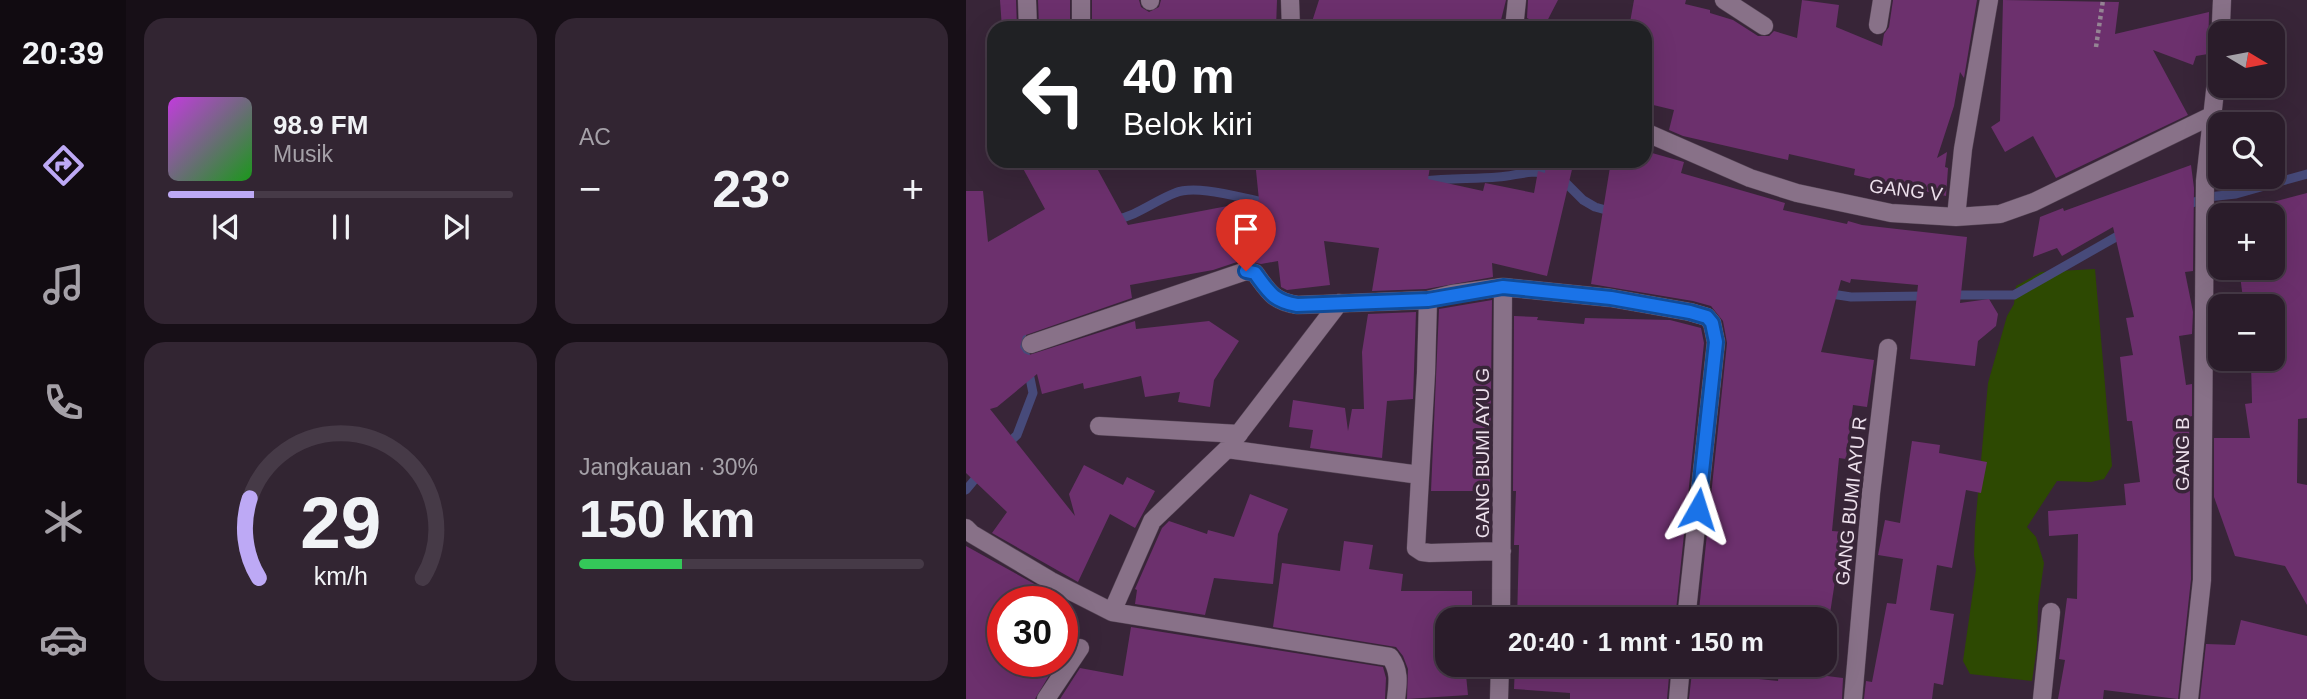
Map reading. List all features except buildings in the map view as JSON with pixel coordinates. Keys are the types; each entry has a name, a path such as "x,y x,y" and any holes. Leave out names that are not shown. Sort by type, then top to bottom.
{"street":[{"path":"1027,0 1028,21"},
{"path":"1081,0 1082,21"},
{"path":"1290,0 1291,21"},
{"path":"1515,21 1517,0"},
{"path":"1724,0 1764,26"},
{"path":"1878,25 1882,0"},
{"name":"GANG V","path":"1652,135 1750,178 1797,192 1891,213 1956,217 1963,149 1989,0"},
{"name":"GANG B","path":"2212,112 2220,46 2222,0"},
{"path":"1956,217 2000,214 2034,202 2208,117"},
{"name":"GANG B","path":"2189,699 2202,580 2205,181 2208,148"},
{"path":"1031,344 1246,271 1255,273 1274,298 1285,303 1428,300 1503,287 1624,300 1707,317 1712,323 1716,342 1687,607"},
{"name":"GANG BUMI AYU G","path":"1501,607 1503,287"},
{"path":"1428,300 1416,533 1419,550 1430,554 1502,551"},
{"path":"1112,612 1152,521 1227,449 1339,303"},
{"name":"GANG BUMI AYU R","path":"1853,699 1871,493 1888,348"},
{"path":"1099,426 1239,434"},
{"path":"1227,449 1420,475"},
{"path":"966,528 1051,581 1112,612 1390,657 1396,665 1398,676 1396,699"},
{"path":"2042,699 2051,612"},
{"path":"1046,699 1080,648"},
{"path":"1499,699 1500,677"},
{"path":"1678,699 1680,677"}],"path":[{"path":"2096,47 2103,0"}],"green space":[{"path":"2095,269 2112,466 2104,479 2091,482 2057,481 2027,527 2036,537 2044,563 2032,681 1970,674 1963,661 1976,570 1975,527 1988,383 2007,316 2014,304 2016,286 2041,272"}],"waterway":[{"path":"1423,181 1498,177 1530,172 1548,174"},
{"path":"2184,206 2208,197 2236,194 2307,174"},
{"path":"1562,179 1583,200 1613,212"},
{"path":"1114,220 1184,191 1206,191 1264,202"},
{"path":"1951,295 2014,295 2123,233"},
{"path":"1825,293 1851,297 1926,296"},
{"path":"1006,445 1017,435 1033,393 1020,328"},
{"path":"966,490 980,473"}],"route":[{"path":"1246,271 1255,273 1274,298 1297,305 1428,300 1503,287 1611,298 1707,317 1712,323 1716,342 1698,509"}]}
